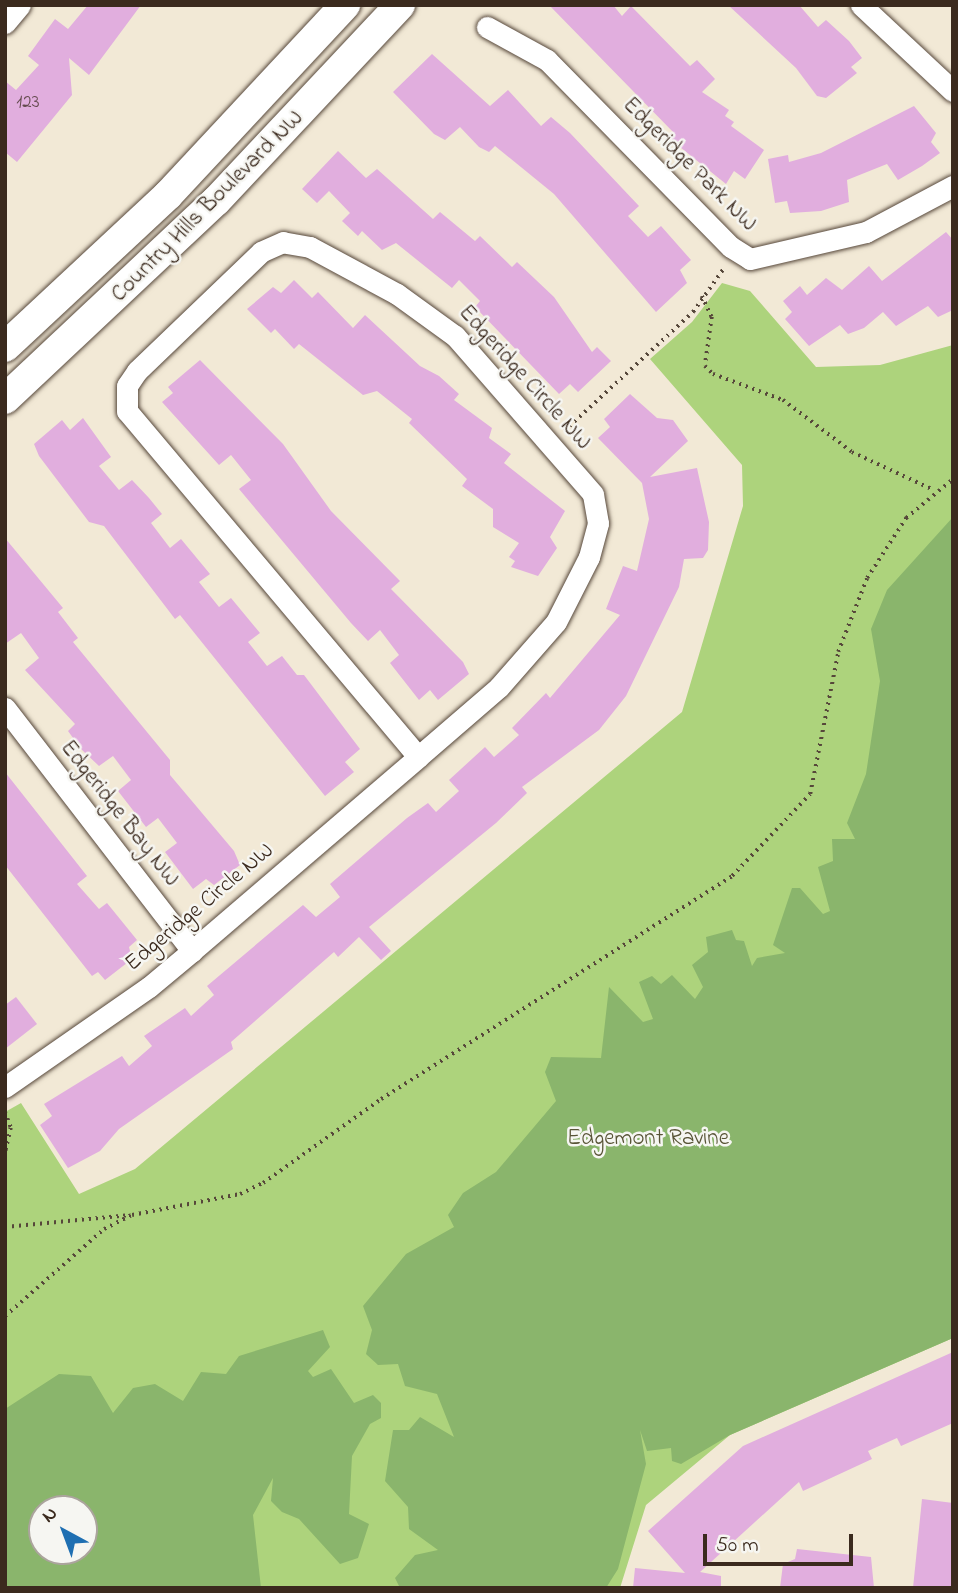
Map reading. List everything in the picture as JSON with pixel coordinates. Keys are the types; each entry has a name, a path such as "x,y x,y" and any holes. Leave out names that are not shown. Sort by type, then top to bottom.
{"main road":[{"name":"Country Hills Boulevard NW","path":"5,347 168,195 345,5"},
{"name":"Country Hills Boulevard NW","path":"5,399 216,201 400,5"}],"street":[{"path":"5,23 20,5"},
{"path":"861,5 953,92"},
{"name":"Edgeridge Park NW","path":"487,27 547,60 741,255 765,258 866,232 953,186"},
{"name":"Edgeridge Circle NW","path":"5,1087 95,1028 192,951 418,757 534,652 589,558 598,523 596,501 550,445 439,321 297,242 261,252 127,386 132,422 418,757"},
{"name":"Edgeridge Bay NW","path":"5,708 192,951"}],"path":[{"path":"550,445 693,312 702,296 741,255"},
{"path":"702,296 712,317 705,366 713,374 783,400 852,452 935,490"},
{"path":"5,1227 132,1215 240,1194 263,1183 751,858 810,794 850,620 878,559 935,490 953,479"},
{"path":"5,1112 11,1128 5,1153"},
{"path":"5,1316 73,1253 132,1215"}],"green space":[{"name":"Edgemont Ravine","path":"722,283 750,291 816,367 880,365 953,345 953,1338 730,1435 646,1505 620,1588 5,1588 5,1112 21,1103 79,1194 135,1169 682,712 743,506 742,465 650,359 692,322"},
{"path":"953,517 953,1338 730,1435 681,1464 672,1461 671,1448 647,1451 640,1430 646,1464 618,1569 606,1588 400,1588 395,1578 415,1555 438,1550 409,1529 408,1507 385,1481 393,1430 409,1430 420,1417 454,1437 437,1394 405,1386 398,1364 378,1365 366,1354 372,1330 363,1306 406,1254 454,1227 448,1215 463,1193 496,1172 556,1101 545,1072 551,1057 601,1058 609,987 643,1022 653,1019 639,982 652,976 661,984 672,975 695,999 703,987 692,965 708,952 706,937 732,930 736,940 744,941 752,966 757,958 785,953 773,945 792,888 800,888 823,914 830,911 818,867 833,861 832,839 855,839 847,823 866,774 880,681 871,629 887,590"},
{"path":"323,1330 330,1347 308,1371 313,1377 331,1369 354,1403 373,1395 381,1403 381,1418 370,1424 352,1456 349,1514 369,1524 358,1558 340,1564 299,1519 282,1512 271,1501 273,1478 253,1515 261,1588 5,1588 5,1409 59,1374 91,1376 113,1413 133,1388 155,1384 183,1401 201,1372 226,1374 239,1356"}],"building":[{"path":"88,5 141,5 89,75 69,58 72,95 17,162 5,152 5,81 16,90 39,65 28,56 55,19 68,29"},
{"path":"549,5 613,5 622,16 631,6 690,66 697,60 715,79 702,92 729,110 725,116 734,122 731,126 764,150 745,179 734,171 726,184 670,139 674,133"},
{"path":"728,5 799,5 818,27 826,20 849,41 862,58 851,67 857,73 826,98 817,96 796,68"},
{"path":"432,54 490,106 508,90 541,126 551,117 570,133 639,206 628,216 648,237 661,226 691,260 680,270 687,283 656,312 554,194 495,146 489,152 479,147 460,127 445,140 434,134 393,92"},
{"path":"914,106 936,133 931,142 940,153 922,166 898,180 887,164 847,180 849,202 821,211 790,213 787,201 775,203 768,159 788,155 789,162 821,153"},
{"path":"338,151 366,178 377,169 433,219 440,212 475,241 480,236 512,267 517,262 554,297 592,352 597,347 611,361 578,392 570,384 559,394 475,307 480,301 459,280 452,288 396,243 382,250 362,231 358,236 342,221 350,213 329,191 317,203 302,189"},
{"path":"946,232 953,240 953,310 938,317 928,306 896,326 883,312 864,328 848,334 840,325 809,346 785,319 792,312 783,301 800,286 807,295 826,278 842,290 869,266 882,281"},
{"path":"294,280 312,298 318,292 353,328 365,315 420,366 439,376 459,394 454,400 492,428 489,438 511,454 504,463 565,511 550,537 557,548 538,576 511,567 515,561 509,557 519,543 493,527 493,509 462,486 467,479 409,423 412,419 377,391 363,395 299,344 294,349 275,329 271,333 247,309 273,287 281,293"},
{"path":"200,360 283,444 331,511 400,581 391,589 463,662 469,674 438,700 430,690 419,700 390,663 399,655 380,630 368,641 351,623 239,489 251,480 231,455 219,465 162,402 173,393 168,387"},
{"path":"630,394 657,418 673,420 688,441 650,477 697,468 709,522 708,550 703,558 684,559 679,587 626,696 599,730 522,787 527,793 496,823 369,927 391,951 381,960 359,937 338,957 334,952 231,1042 233,1049 119,1129 100,1151 68,1168 40,1125 52,1116 44,1104 122,1056 129,1066 152,1046 144,1036 185,1008 191,1016 214,995 207,986 303,905 316,917 340,897 330,884 407,818 428,803 436,812 459,791 449,780 485,747 494,757 519,735 512,728 546,693 550,698 620,615 606,609 623,566 637,571 649,519 642,483 598,438 610,427 604,419"},
{"path":"83,418 111,457 99,466 119,490 132,480 149,498 162,514 151,523 170,548 181,539 210,574 199,582 219,607 231,598 260,633 248,642 267,666 282,656 297,675 304,675 360,749 345,762 354,772 325,796 180,615 175,619 104,526 89,522 39,456 34,444 62,420 70,430"},
{"path":"5,538 63,608 58,612 78,638 73,642 170,760 170,775 234,851 240,865 214,885 206,879 193,889 165,852 177,843 158,818 146,827 118,791 131,780 113,756 99,766 81,749 68,731 75,724 25,670 39,658 21,633 5,644"},
{"path":"5,772 87,876 77,884 99,909 107,903 137,940 129,947 132,959 105,980 98,972 92,976 5,865"},
{"path":"16,997 37,1024 5,1049 5,1005"},
{"path":"953,1352 953,1423 901,1446 897,1438 868,1451 872,1459 803,1491 799,1482 700,1572 721,1576 721,1588 633,1588 635,1568 685,1573 648,1531 743,1446"},
{"path":"922,1499 953,1503 953,1588 913,1588"},
{"path":"797,1549 871,1557 874,1588 780,1588 783,1564 795,1559"}]}
